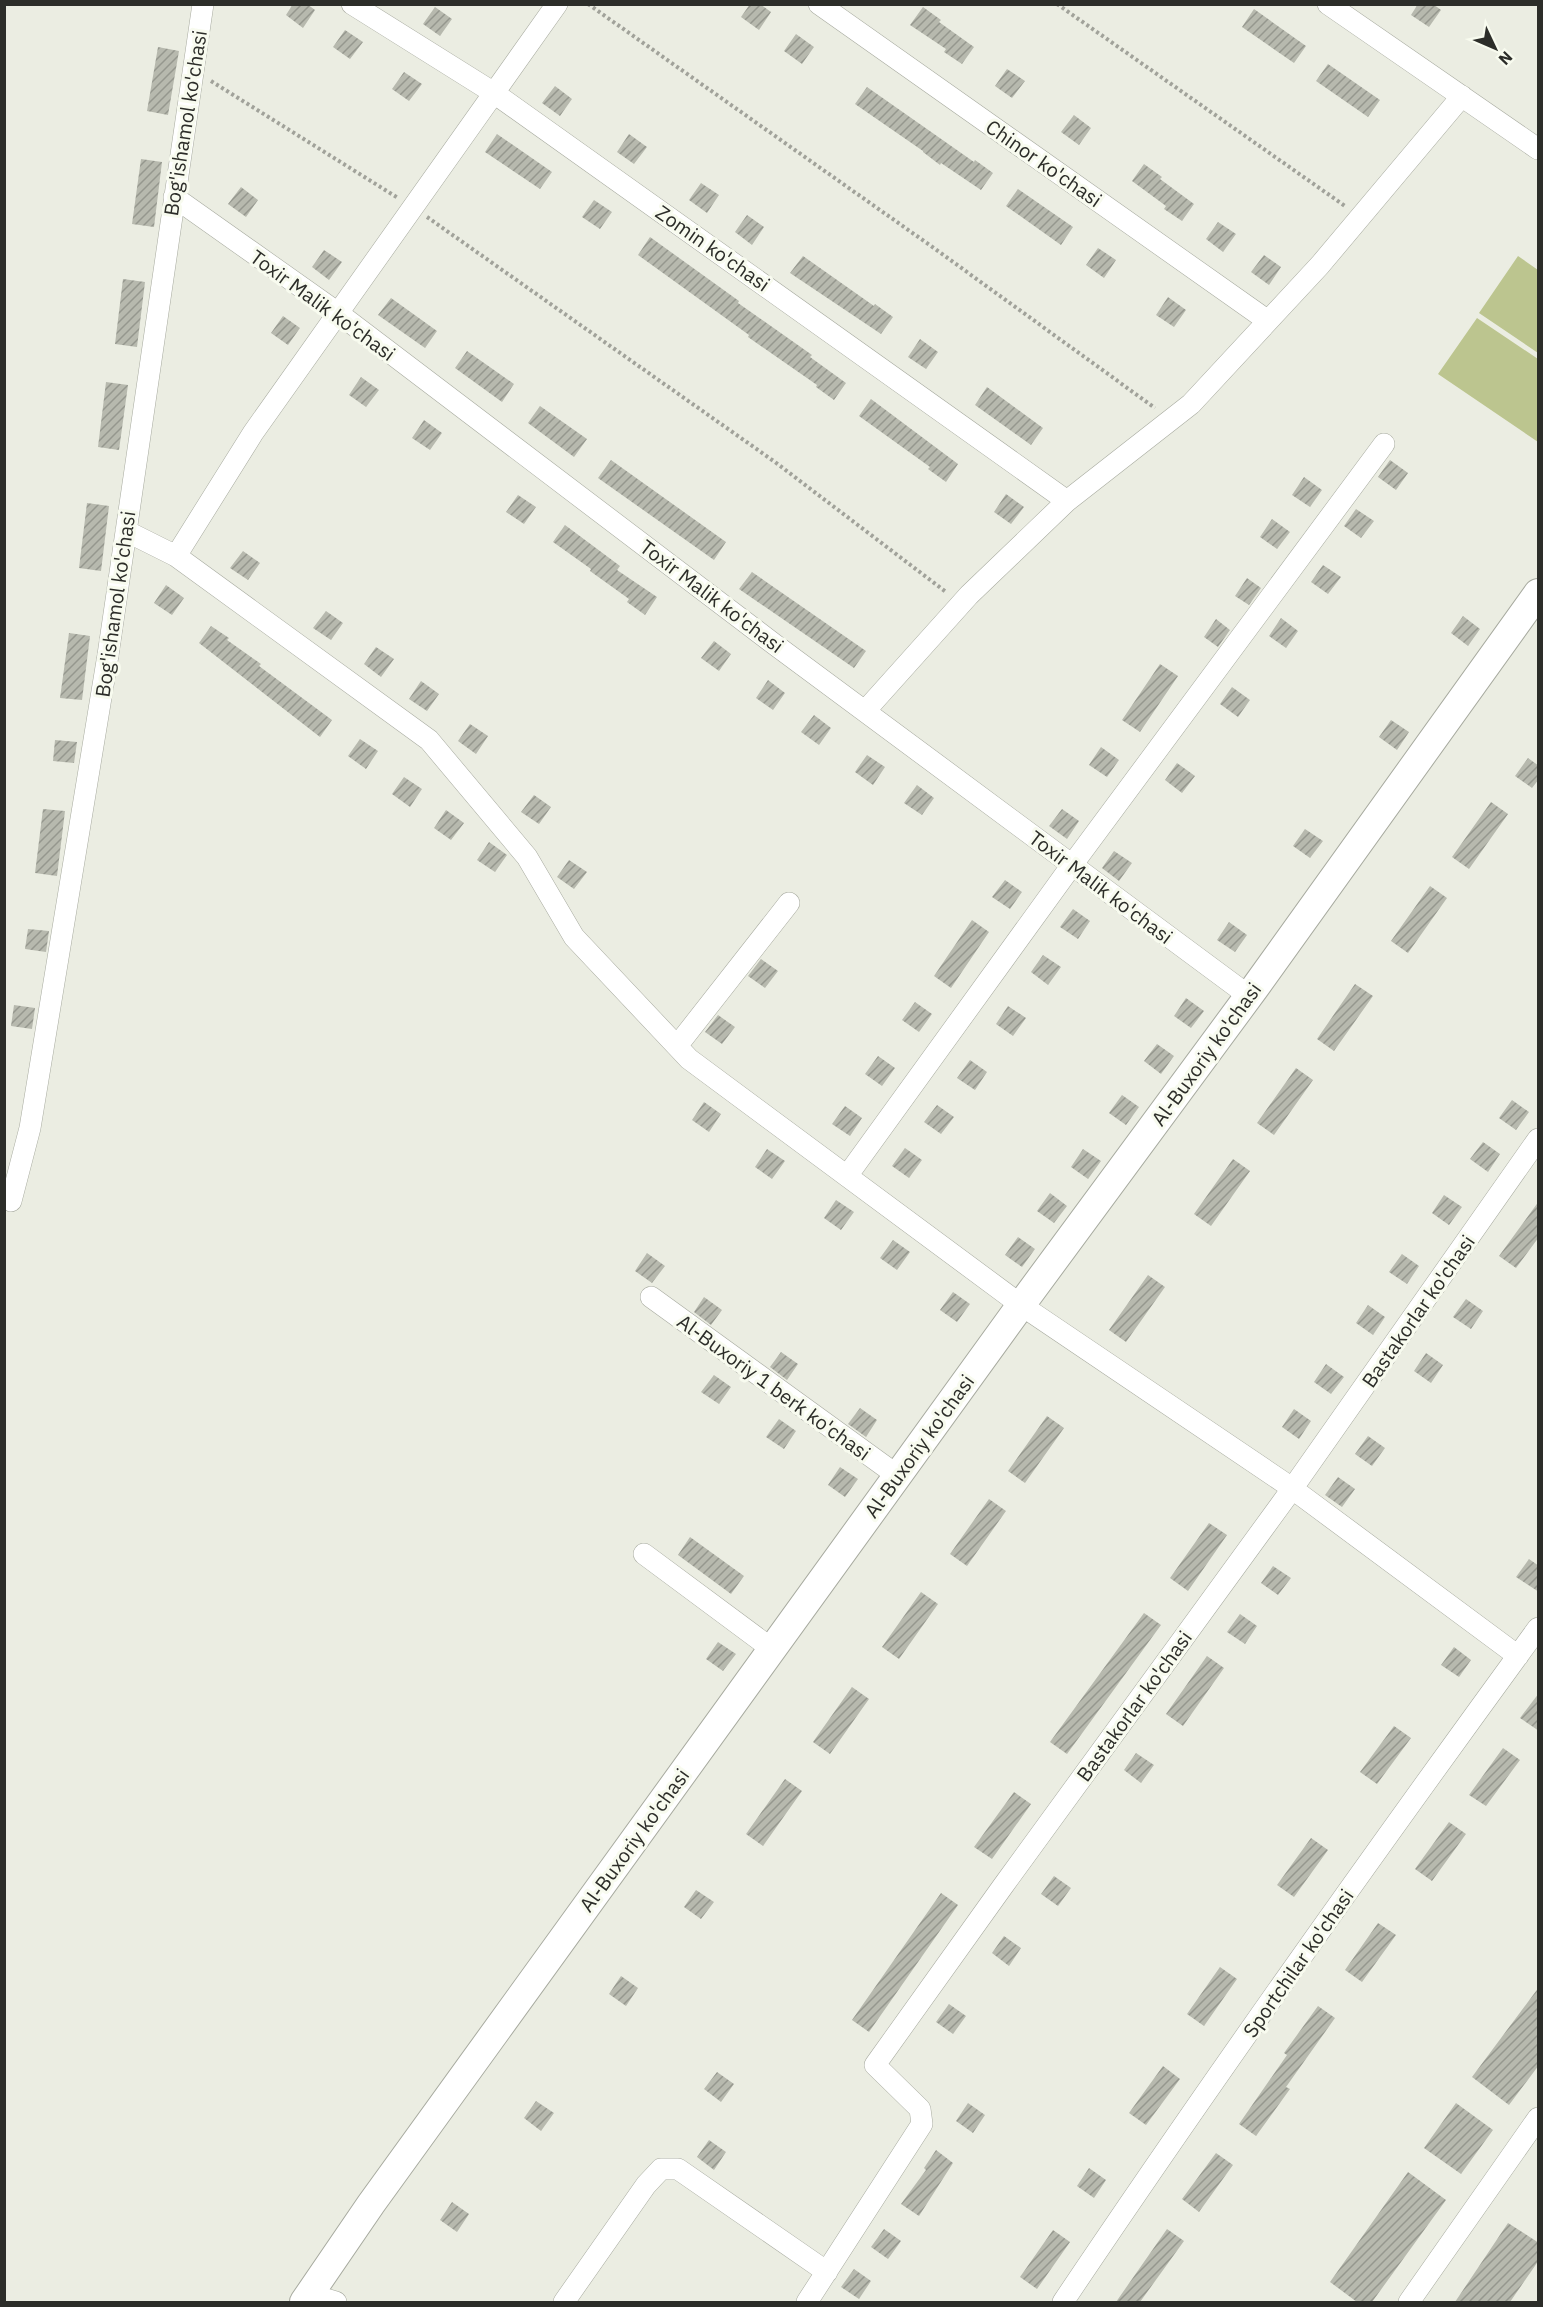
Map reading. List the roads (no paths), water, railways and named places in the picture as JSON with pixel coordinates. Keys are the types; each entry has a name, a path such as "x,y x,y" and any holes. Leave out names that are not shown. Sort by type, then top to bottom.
{"street":[{"name":"Bog'ishamol ko'chasi","path":"11,1201 30,1128 108,655 203,4"},
{"name":"Zomin ko'chasi","path":"352,4 494,93 1067,501"},
{"path":"176,556 253,433 557,4"},
{"name":"Chinor ko'chasi","path":"819,4 1268,321"},
{"path":"1328,4 1539,149"},
{"path":"865,711 961,603 1067,501 1191,404 1320,265 1462,96"},
{"name":"Toxir Malik ko'chasi","path":"174,197 338,313 865,711 1249,996"},
{"path":"847,1176 1072,865 1384,444"},
{"path":"126,531 176,556 429,740 527,857 574,937 689,1059 1021,1305 1293,1489 1518,1656"},
{"name":"Al-Buxoriy ko'chasi","path":"307,2298 370,2205 1021,1305 1249,996 1539,593"},
{"path":"677,1046 789,903"},
{"name":"Bastakorlar ko'chasi","path":"807,2302 922,2124 920,2109 875,2065 996,1895 1293,1489 1539,1138"},
{"name":"Al-Buxoriy 1 berk ko'chasi","path":"651,1297 898,1476"},
{"path":"644,1554 772,1649"},
{"name":"Sportchilar ko'chasi","path":"1063,2302 1166,2148 1539,1628"},
{"path":"1409,2302 1539,2118"},
{"path":"564,2302 646,2185 661,2169 678,2169 827,2272"},
{"path":"307,2298 336,2302"}]}
